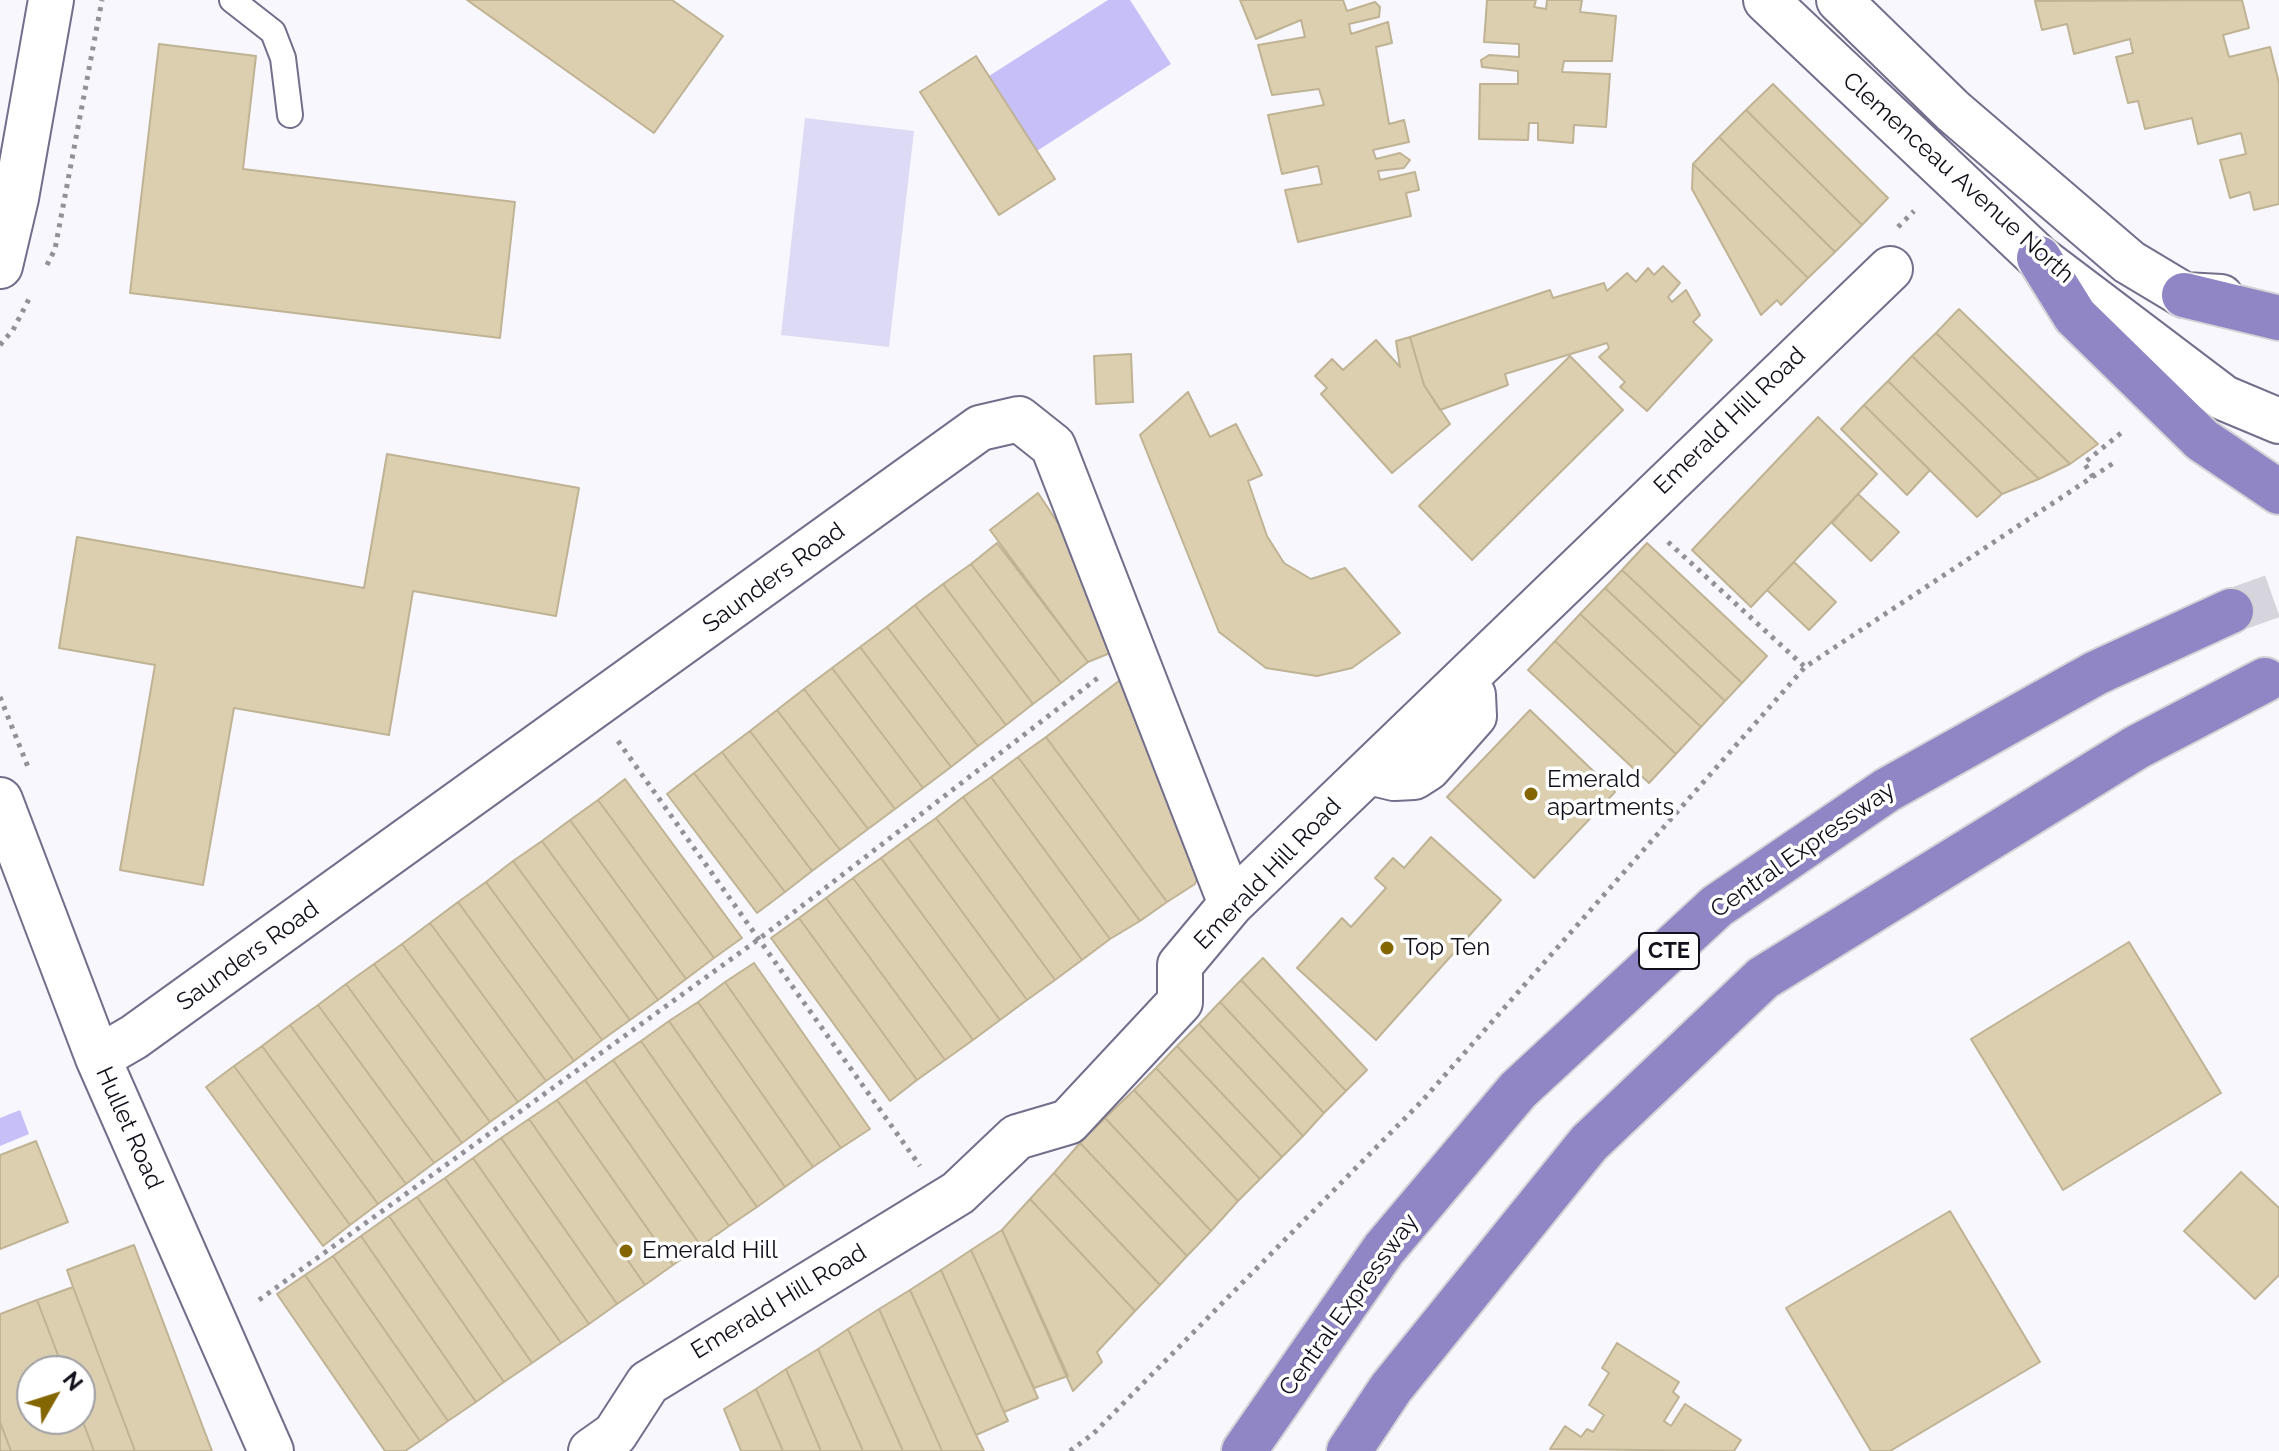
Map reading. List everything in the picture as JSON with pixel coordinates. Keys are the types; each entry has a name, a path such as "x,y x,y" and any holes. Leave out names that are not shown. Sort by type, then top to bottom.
{"highway":[{"path":"2039,258 2075,316 2202,440 2279,492"},
{"path":"2184,295 2279,318"},
{"name":"Central Expressway","path":"1244,1451 1384,1249 1518,1090 1717,906 1887,790 2096,673 2231,611"},
{"path":"1349,1451 1391,1388 1589,1143 1763,978 2137,747 2265,680"}],"street":[{"path":"0,266 16,198 51,0"},
{"name":"Clemenceau Avenue North","path":"1766,0 2039,258 2224,398 2279,421"},
{"name":"Clemenceau Avenue North","path":"1839,0 1953,111 2129,262 2184,295 2279,302"},
{"name":"Emerald Hill Road","path":"591,1451 615,1434 648,1383 945,1201 1017,1137 1068,1122 1180,1002 1180,965 1231,904 1464,682 1635,511 1890,269"},
{"name":"Saunders Road","path":"98,1058 134,1037 980,428 1019,419 1053,446 1231,904"},
{"name":"Hullet Road","path":"0,800 98,1058 271,1451"}],"lane":[{"path":"232,0 273,32 283,58 290,115"}],"path":[{"path":"55,249 102,0"},
{"path":"2093,477 2084,463 2121,433"},
{"path":"1070,1451 1093,1434 1422,1101 1805,667 2115,462"},
{"path":"1635,511 1805,667"},
{"path":"259,1300 759,939 1132,652"},
{"path":"594,707 945,1201"}],"shaded area":[{"path":"1108,0 1130,0 1171,64 1037,151 989,76"},
{"path":"805,118 914,131 889,347 781,335"},
{"path":"20,1110 29,1134 0,1146 0,1118"}],"building":[{"path":"467,0 672,0 723,36 654,133"},
{"path":"1240,0 1343,0 1347,11 1375,2 1380,7 1379,17 1349,24 1351,34 1388,22 1392,43 1376,47 1389,124 1404,120 1409,142 1373,150 1376,159 1400,153 1410,160 1404,168 1378,171 1380,180 1415,172 1419,190 1406,193 1411,216 1298,242 1285,190 1322,184 1318,166 1282,174 1268,115 1324,105 1319,89 1272,95 1258,45 1305,37 1301,20 1256,39"},
{"path":"1487,0 1536,0 1534,7 1546,9 1547,0 1582,0 1580,12 1616,16 1612,61 1564,61 1562,72 1610,74 1606,127 1574,125 1573,143 1538,140 1538,123 1529,123 1528,140 1479,139 1480,84 1518,84 1518,71 1482,67 1481,60 1489,55 1519,57 1519,44 1484,42"},
{"path":"2242,0 2249,28 2223,35 2229,57 2270,47 2279,83 2279,204 2254,210 2250,192 2230,198 2220,160 2246,154 2241,133 2198,144 2192,118 2145,129 2138,101 2128,103 2116,57 2133,53 2130,39 2074,54 2067,24 2042,30 2035,1"},
{"path":"159,44 256,56 243,169 515,202 500,338 130,293"},
{"path":"976,56 1055,179 999,215 920,92"},
{"path":"1773,84 1888,198 1862,225 1746,110"},
{"path":"1746,110 1862,225 1835,252 1719,137"},
{"path":"1719,137 1835,252 1808,278 1693,164"},
{"path":"1693,164 1808,278 1781,305 1777,300 1761,315 1692,189"},
{"path":"1663,266 1680,283 1668,297 1672,302 1686,290 1700,315 1693,322 1712,340 1647,411 1620,387 1625,382 1599,357 1609,348 1607,343 1505,374 1508,385 1440,410 1424,385 1410,337 1550,290 1553,298 1604,283 1607,291 1627,273 1636,282 1648,268 1654,275"},
{"path":"1959,309 2098,444 2070,464 1936,333"},
{"path":"1936,333 2070,464 2039,479 1912,356"},
{"path":"1410,337 1424,385 1450,424 1392,473 1321,394 1327,388 1315,376 1332,359 1343,370 1376,340 1400,367 1396,341"},
{"path":"1131,354 1133,402 1096,404 1094,356"},
{"path":"1570,356 1623,410 1472,560 1419,506"},
{"path":"1912,356 2039,479 2002,494 1888,381"},
{"path":"1888,381 2002,494 1977,517 1864,405"},
{"path":"1188,392 1210,437 1236,424 1262,475 1248,481 1267,536 1284,563 1311,579 1345,568 1400,633 1352,668 1317,676 1266,668 1219,632 1140,435"},
{"path":"1864,405 1930,470 1907,495 1841,429"},
{"path":"1818,417 1877,474 1751,607 1692,550"},
{"path":"387,454 579,488 556,616 413,591 389,735 234,708 203,885 120,870 155,665 59,648 77,537 364,588"},
{"path":"1038,493 1060,526 1110,653 1088,662 990,530"},
{"path":"1858,494 1899,532 1871,561 1832,523"},
{"path":"997,543 1088,662 1061,683 971,564"},
{"path":"1647,543 1767,656 1742,683 1622,570"},
{"path":"1794,562 1836,602 1809,630 1767,590"},
{"path":"971,564 1061,683 1033,704 943,584"},
{"path":"1622,570 1742,683 1725,701 1605,588"},
{"path":"943,584 1033,704 1006,725 915,605"},
{"path":"1605,588 1725,701 1701,727 1580,614"},
{"path":"915,605 1006,725 978,746 887,627"},
{"path":"1580,614 1701,727 1676,754 1555,641"},
{"path":"887,627 978,746 951,767 860,647"},
{"path":"1555,641 1676,754 1649,783 1528,670"},
{"path":"860,647 951,767 923,788 832,668"},
{"path":"832,668 923,788 895,809 804,689"},
{"path":"1124,677 1198,875 1195,884 1167,902 1046,737"},
{"path":"804,689 895,809 868,829 777,710"},
{"path":"777,710 868,829 840,850 750,731"},
{"name":"Emerald apartments","path":"1530,710 1615,792 1534,878 1447,797"},
{"path":"750,731 840,850 812,871 722,752"},
{"path":"1046,737 1167,902 1140,921 1018,757"},
{"path":"722,752 812,871 785,892 694,773"},
{"path":"1018,757 1140,921 1110,939 991,777"},
{"path":"694,773 785,892 757,913 667,794"},
{"path":"991,777 1110,939 1082,960 963,797"},
{"path":"625,779 742,938 714,958 598,800"},
{"path":"963,797 1082,960 1055,980 936,818"},
{"path":"598,800 714,958 686,979 570,820"},
{"path":"936,818 1055,980 1027,1000 908,838"},
{"path":"570,820 686,979 658,1000 542,841"},
{"name":"Top Ten","path":"1431,837 1501,900 1376,1040 1297,968 1342,918 1351,927 1386,888 1375,878 1393,858 1404,868"},
{"path":"908,838 1027,1000 1000,1020 881,858"},
{"path":"542,841 658,1000 630,1020 513,861"},
{"path":"881,858 1000,1020 973,1040 853,878"},
{"path":"513,861 630,1020 602,1040 486,882"},
{"path":"853,878 973,1040 945,1060 826,898"},
{"path":"486,882 602,1040 574,1061 458,902"},
{"path":"826,898 945,1060 917,1080 799,918"},
{"path":"458,902 574,1061 546,1081 430,923"},
{"path":"799,918 917,1080 890,1101 771,938"},
{"path":"430,923 546,1081 518,1102 402,944"},
{"path":"2129,942 2221,1093 2063,1190 1971,1039"},
{"path":"402,944 518,1102 490,1122 374,964"},
{"path":"1263,958 1367,1070 1346,1091 1241,980"},
{"path":"754,963 870,1129 841,1148 725,982"},
{"path":"374,964 490,1122 462,1143 346,984"},
{"path":"1241,980 1346,1091 1324,1113 1220,1002"},
{"path":"725,982 841,1148 813,1167 698,1002"},
{"path":"346,984 462,1143 434,1163 318,1005"},
{"path":"698,1002 813,1167 785,1187 669,1021"},
{"path":"1220,1002 1324,1113 1303,1136 1199,1024"},
{"path":"318,1005 434,1163 406,1184 290,1025"},
{"path":"669,1021 785,1187 757,1207 641,1041"},
{"path":"1199,1024 1303,1136 1282,1157 1177,1046"},
{"path":"290,1025 406,1184 378,1204 262,1046"},
{"path":"641,1041 757,1207 729,1226 613,1060"},
{"path":"262,1046 378,1204 350,1225 234,1066"},
{"path":"1177,1046 1282,1157 1260,1179 1156,1068"},
{"path":"613,1060 729,1226 701,1246 585,1080"},
{"path":"234,1066 350,1225 323,1246 206,1087"},
{"path":"1156,1068 1260,1179 1238,1201 1134,1090"},
{"path":"585,1080 701,1246 673,1265 557,1100"},
{"path":"1134,1090 1238,1201 1211,1231 1105,1118"},
{"path":"557,1100 673,1265 645,1285 529,1119"},
{"path":"1105,1118 1211,1231 1187,1256 1080,1143"},
{"path":"529,1119 645,1285 617,1304 501,1138"},
{"path":"501,1138 617,1304 589,1324 473,1158"},
{"path":"36,1141 68,1222 0,1249 0,1155"},
{"path":"1080,1143 1187,1256 1160,1285 1054,1173"},
{"path":"473,1158 589,1324 561,1343 445,1178"},
{"path":"2241,1172 2279,1208 2279,1275 2255,1299 2184,1231"},
{"path":"1054,1173 1160,1285 1135,1311 1030,1199"},
{"path":"445,1178 561,1343 532,1363 417,1197"},
{"path":"417,1197 532,1363 504,1382 389,1216"},
{"path":"1030,1199 1135,1311 1097,1352 1102,1362 1073,1391 1002,1230"},
{"path":"1950,1211 2040,1362 1890,1451 1871,1451 1786,1308"},
{"path":"389,1216 504,1382 476,1402 361,1236"},
{"path":"1002,1230 1068,1376 1034,1388 971,1250"},
{"path":"361,1236 476,1402 448,1421 333,1256"},
{"path":"134,1245 212,1451 135,1451 67,1270"},
{"path":"971,1250 1038,1398 1004,1412 941,1270"},
{"path":"333,1256 448,1421 420,1441 305,1275"},
{"path":"941,1270 1008,1421 976,1435 910,1290"},
{"path":"305,1275 420,1441 405,1451 385,1451 277,1294"},
{"path":"73,1287 135,1451 94,1451 88,1435 96,1435 96,1355 58,1355 37,1300"},
{"path":"910,1290 984,1451 942,1451 879,1309"},
{"path":"37,1300 58,1355 16,1355 16,1435 88,1435 94,1451 11,1451 0,1422 0,1314"},
{"path":"879,1309 942,1451 903,1451 848,1329"},
{"path":"848,1329 903,1451 863,1451 818,1349"},
{"path":"1617,1343 1679,1382 1673,1392 1679,1397 1664,1421 1671,1426 1685,1404 1741,1440 1734,1451 1550,1449 1565,1426 1581,1437 1587,1429 1593,1432 1604,1415 1589,1405 1609,1373 1602,1368"},
{"path":"818,1349 863,1451 821,1451 786,1369"},
{"path":"786,1369 821,1451 783,1451 756,1389"},
{"path":"756,1389 783,1451 741,1451 724,1409"},
{"path":"0,1422 11,1451 0,1451"}],"tunnel":[{"path":"2231,611 2279,594"}],"place":[{"name":"Emerald apartments","path":"1531,794"},
{"name":"Top Ten","path":"1387,948"},
{"name":"Emerald Hill","path":"626,1251"}]}
